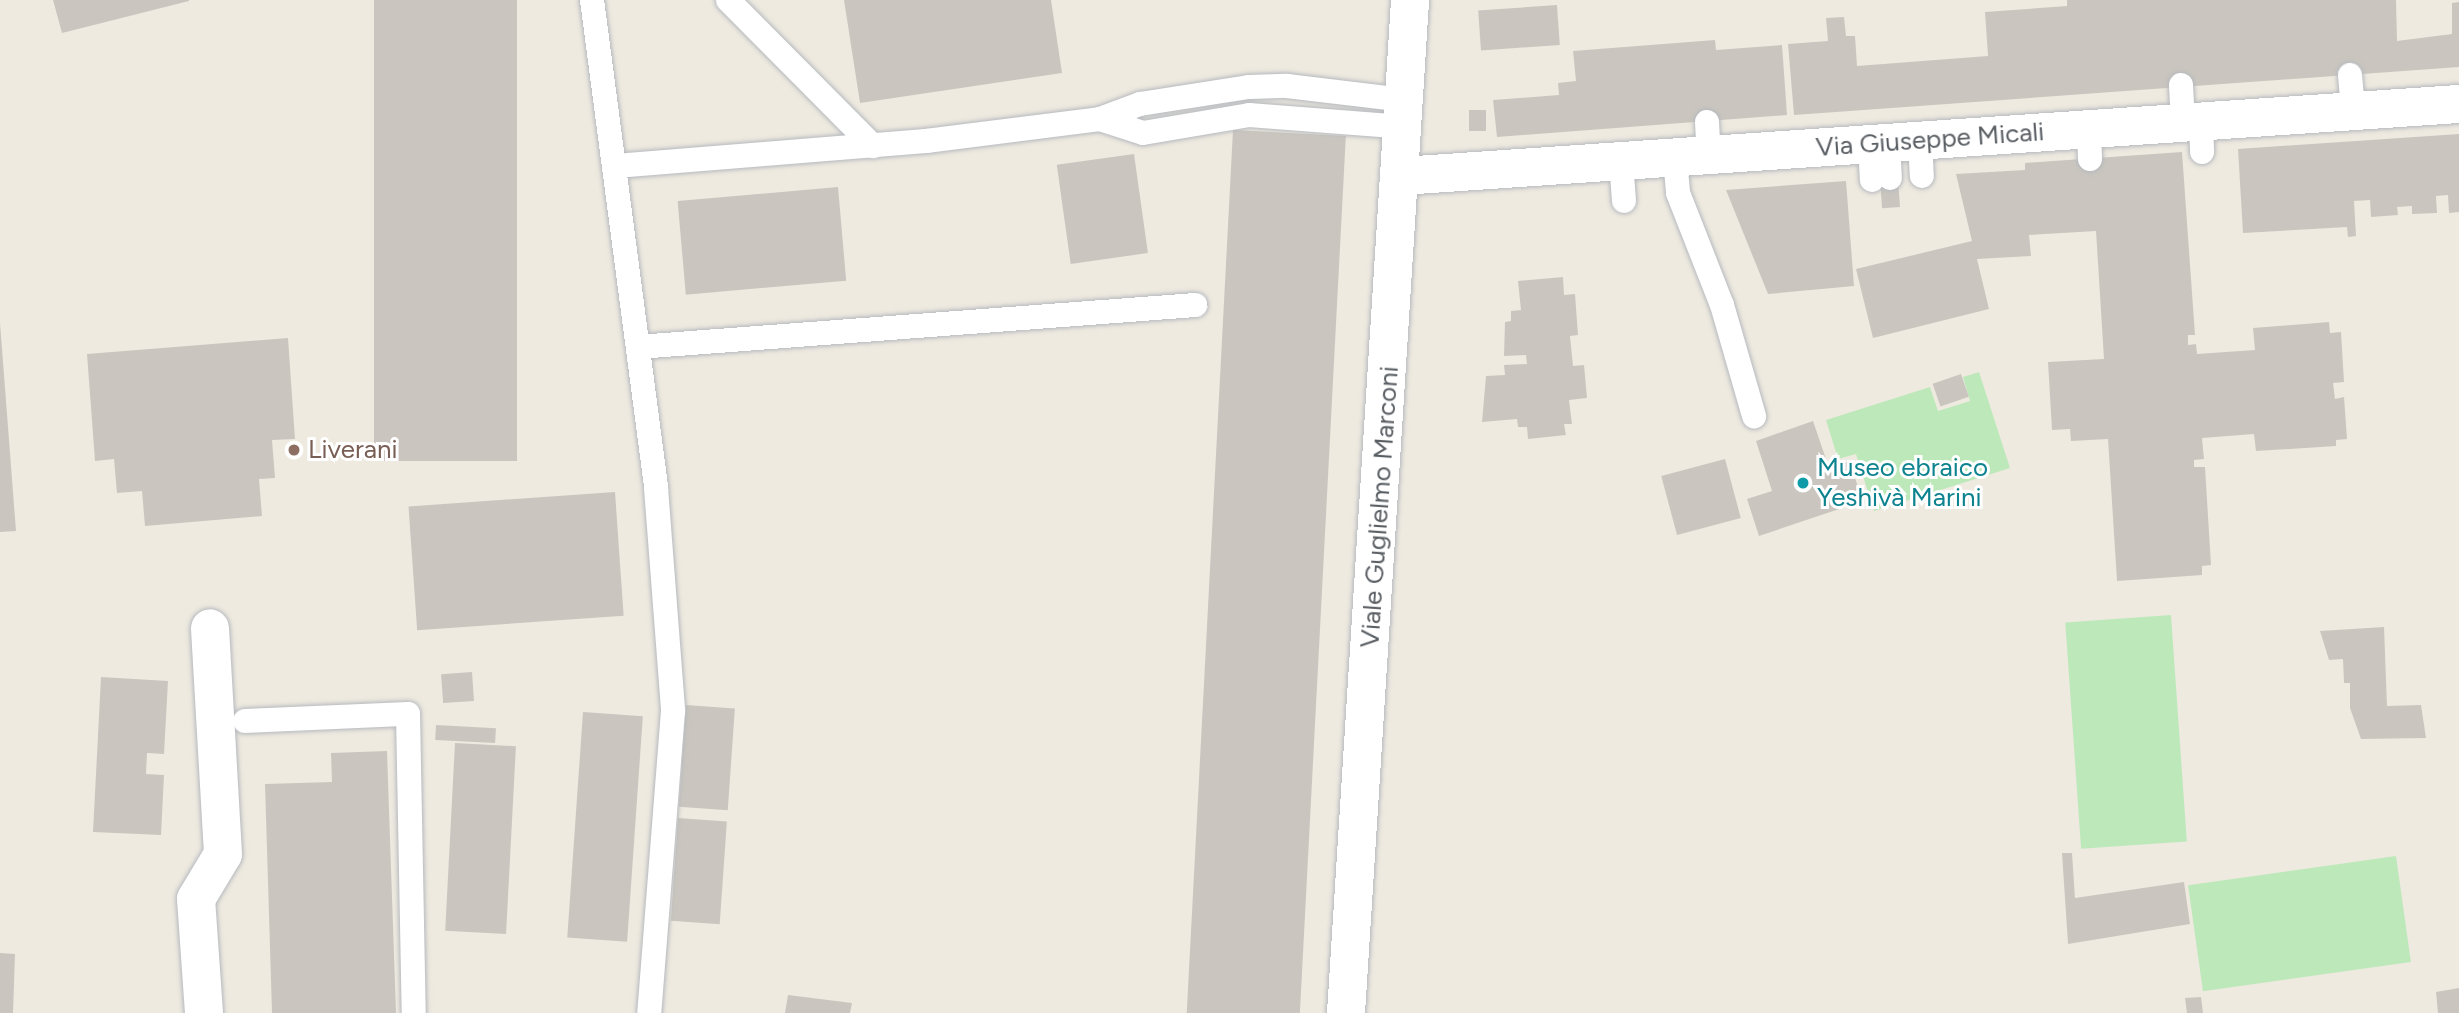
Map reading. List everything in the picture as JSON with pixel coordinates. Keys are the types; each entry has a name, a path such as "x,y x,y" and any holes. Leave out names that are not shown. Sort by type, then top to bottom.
{"street":[{"name":"Viale Guglielmo Marconi","path":"1346,1013 1402,176 1409,0"},
{"name":"Via Giuseppe Micali","path":"1402,176 1621,161 1697,145 1894,160 2089,144 2196,132 2352,93 2459,104"},
{"path":"204,1013 197,900 223,854 230,721 210,628"}],"lane":[{"path":"592,0 656,488 673,711 649,1013"},
{"path":"728,0 873,146"},
{"path":"2181,85 2196,132"},
{"path":"615,166 873,146 1100,119 1143,133 1249,115 1405,114"},
{"path":"1697,145 1678,194 1722,305 1754,415"},
{"path":"1621,161 1624,201"},
{"path":"638,347 1195,304"},
{"path":"230,721 408,714 414,1013"}],"green space":[{"path":"1979,372 2010,468 1874,511 1856,454 1838,459 1826,420 1930,387 1938,411 1970,401 1963,377"},
{"path":"2171,615 2187,841 2081,849 2065,622"},
{"path":"2396,856 2411,962 2203,991 2188,885"}],"building":[{"path":"53,0 189,0 189,1 62,33"},
{"path":"374,0 517,0 517,461 374,461"},
{"path":"844,0 1051,0 1062,73 860,103"},
{"path":"2067,0 2396,0 2397,41 2452,34 2452,3 2459,2 2459,67 1794,115 1788,44 1828,41 1826,18 1844,17 1846,36 1855,36 1857,66 1988,56 1985,12 2067,6"},
{"path":"1557,5 1560,45 1481,50 1478,11"},
{"path":"1715,40 1716,50 1782,45 1787,115 1497,137 1493,100 1559,95 1558,83 1576,81 1573,51"},
{"path":"1469,110 1486,110 1486,131 1469,131"},
{"path":"1233,130 1346,136 1300,1013 1187,1013"},
{"path":"2459,134 2459,212 2449,213 2448,195 2436,196 2437,213 2412,214 2412,206 2397,207 2398,215 2371,217 2370,200 2354,201 2356,236 2348,237 2347,227 2243,233 2238,149"},
{"path":"2182,152 2195,335 2188,335 2188,345 2196,344 2197,354 2255,350 2253,328 2329,322 2330,333 2341,332 2344,382 2333,383 2335,399 2344,397 2347,439 2336,440 2336,446 2256,451 2254,434 2202,438 2204,459 2194,460 2194,467 2205,467 2211,565 2202,566 2202,575 2117,581 2108,439 2071,441 2070,429 2052,430 2048,362 2104,359 2096,231 2029,235 2031,256 1977,259 1989,309 1873,338 1856,269 1972,241 1956,174 2025,170 2025,163"},
{"path":"1134,154 1148,253 1071,264 1057,165"},
{"path":"1898,178 1900,207 1882,208 1880,179"},
{"path":"1846,181 1854,286 1768,294 1726,190"},
{"path":"838,187 846,281 686,295 678,201"},
{"path":"1563,277 1564,295 1575,294 1578,335 1570,336 1573,366 1584,365 1587,398 1569,400 1572,424 1564,424 1566,435 1528,439 1527,427 1518,427 1517,419 1482,422 1486,376 1505,375 1504,365 1527,364 1526,355 1504,356 1505,322 1511,321 1511,311 1521,310 1518,281"},
{"path":"0,323 16,531 0,532"},
{"path":"288,338 295,439 272,440 275,478 259,479 262,516 145,526 142,491 117,493 114,459 95,461 87,354"},
{"path":"1961,374 1969,397 1940,406 1933,384"},
{"path":"1813,421 1829,468 1849,461 1863,501 1759,536 1747,499 1772,491 1756,441"},
{"path":"1725,459 1741,518 1677,535 1661,476"},
{"path":"615,492 624,616 417,630 409,506"},
{"path":"2384,627 2387,706 2421,705 2426,738 2361,739 2350,708 2350,683 2344,683 2343,659 2329,660 2320,631"},
{"path":"472,672 474,701 443,703 441,674"},
{"path":"101,677 168,681 164,754 147,753 146,774 164,775 161,835 93,832"},
{"path":"686,705 735,708 728,810 679,807"},
{"path":"583,712 643,716 627,942 567,937"},
{"path":"436,725 496,728 495,743 435,740"},
{"path":"455,743 516,746 506,934 445,931"},
{"path":"387,751 396,1013 272,1013 265,784 332,782 331,753"},
{"path":"678,818 727,821 720,924 671,921"},
{"path":"2062,853 2072,853 2075,898 2184,882 2190,924 2068,944"},
{"path":"0,953 15,954 13,1013 0,1013"},
{"path":"2459,988 2459,1013 2438,1013 2436,992"},
{"path":"788,995 852,1003 850,1013 785,1013"},
{"path":"2201,997 2203,1013 2187,1013 2185,998"}],"place":[{"name":"Liverani","path":"294,450"},
{"name":"Museo ebraico Yeshivà Marini","path":"1803,483"}]}
